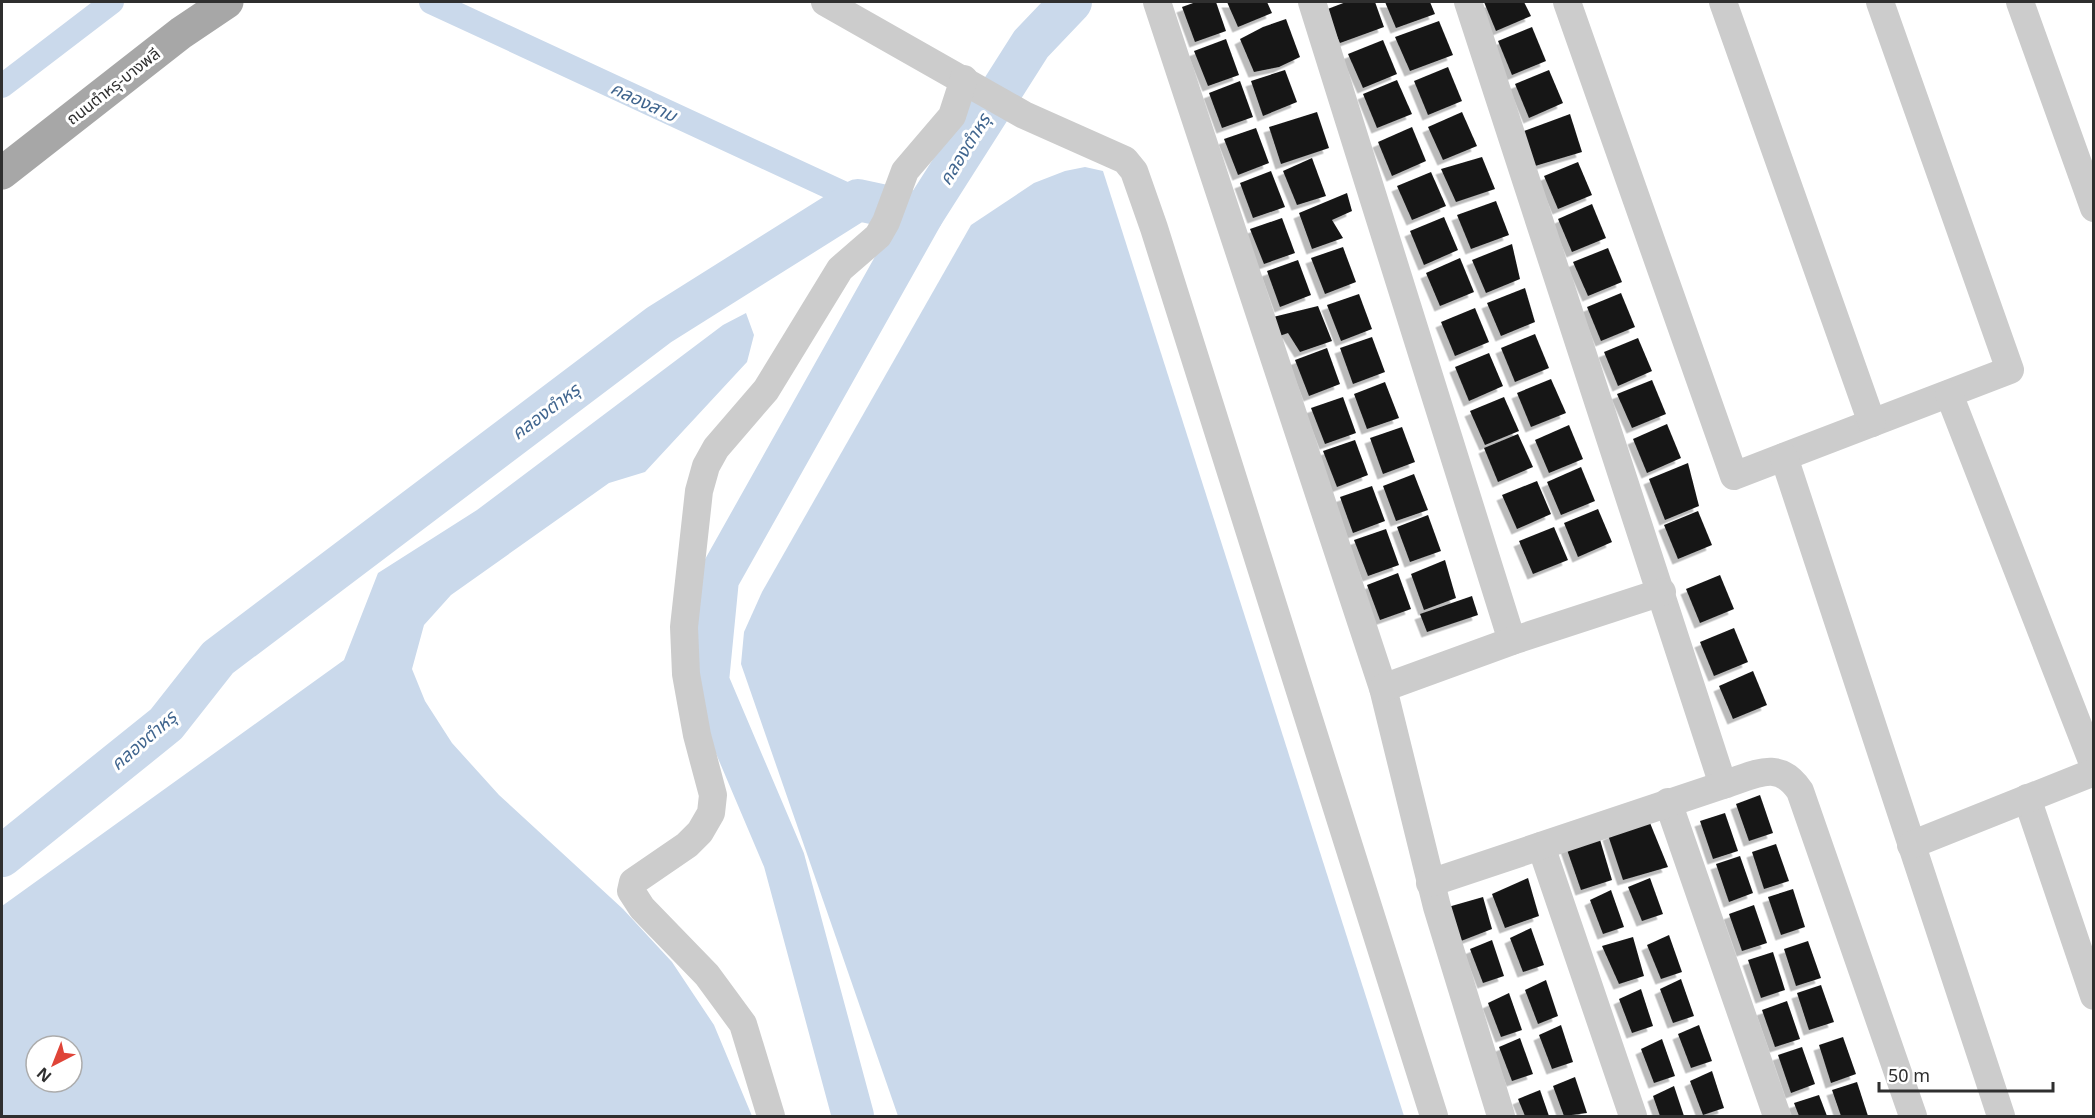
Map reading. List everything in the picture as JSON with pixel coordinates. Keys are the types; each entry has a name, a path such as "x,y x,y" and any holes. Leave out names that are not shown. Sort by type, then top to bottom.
{"main road":[{"name":"ถนนตำหรุ-บางพลี","path":"2,173 181,33 227,2"}],"street":[{"path":"825,2 987,92 1125,160 1134,171 1154,228 1434,1116"},
{"path":"1157,2 1383,688 1430,882 1502,1116"},
{"path":"1312,2 1512,641"},
{"path":"1468,2 1723,785"},
{"path":"1567,2 1734,476 2010,370 1880,2"},
{"path":"1723,2 1872,423"},
{"path":"2020,2 2094,208"},
{"path":"771,1116 743,1024 707,975 642,908 631,891 633,882 687,845 700,832 711,813 713,795 697,735 686,674 684,627 699,491 706,466 716,448 766,390 840,270 878,236 886,222 905,171 952,116 987,92"},
{"path":"1949,394 2094,766"},
{"path":"1784,457 2001,1116"},
{"path":"1383,688 1512,641 1662,592"},
{"path":"1430,882 1668,802 1766,771 1780,771 1791,777 1800,791 1913,1116"},
{"path":"1911,845 2094,772"},
{"path":"2027,798 2094,996"},
{"path":"1668,802 1777,1116"},
{"path":"1541,846 1633,1116"}],"water":[{"path":"1085,167 1103,171 1404,1116 898,1116 741,664 744,632 762,592 971,225 1034,183 1065,171"},
{"path":"746,313 754,335 747,362 645,472 609,483 451,595 424,625 412,669 425,701 452,743 499,795 623,909 672,962 714,1025 752,1116 2,1116 2,906 344,660 378,573 477,510 723,325"}],"building":[{"path":"1196,2 1216,2 1226,31 1195,42 1182,7"},
{"path":"1227,2 1267,2 1272,13 1238,27"},
{"path":"1346,2 1375,2 1384,27 1340,43 1325,10"},
{"path":"1385,2 1430,2 1435,14 1396,28"},
{"path":"1484,2 1524,2 1531,16 1496,31"},
{"path":"1286,19 1300,57 1279,67 1254,72 1240,39 1263,27"},
{"path":"1439,21 1453,55 1410,71 1395,37"},
{"path":"1532,27 1546,61 1512,75 1498,41"},
{"path":"1226,39 1239,75 1208,86 1194,51"},
{"path":"1383,40 1397,74 1363,88 1348,54"},
{"path":"1448,67 1462,101 1428,115 1414,81"},
{"path":"1285,70 1297,102 1263,116 1251,81"},
{"path":"1549,70 1563,103 1529,118 1515,84"},
{"path":"1397,80 1412,114 1377,128 1363,94"},
{"path":"1240,81 1253,117 1222,128 1209,93"},
{"path":"1317,112 1329,148 1281,164 1269,127"},
{"path":"1462,112 1477,146 1443,160 1428,127"},
{"path":"1570,114 1582,152 1535,166 1524,131"},
{"path":"1412,127 1426,161 1392,176 1378,142"},
{"path":"1256,128 1269,163 1238,175 1224,139"},
{"path":"1482,157 1495,189 1456,202 1441,169"},
{"path":"1312,158 1326,196 1297,205 1283,171"},
{"path":"1578,162 1592,195 1558,209 1544,176"},
{"path":"1271,171 1285,207 1253,218 1240,183"},
{"path":"1431,172 1446,206 1412,220 1397,186"},
{"path":"1347,193 1352,211 1332,220 1343,238 1312,249 1299,213"},
{"path":"1496,201 1509,235 1471,249 1457,215"},
{"path":"1592,204 1606,238 1572,252 1558,219"},
{"path":"1444,217 1458,250 1424,265 1410,231"},
{"path":"1282,218 1295,253 1264,264 1250,229"},
{"path":"1512,244 1520,279 1486,293 1472,260"},
{"path":"1343,247 1356,282 1325,294 1311,258"},
{"path":"1608,248 1622,282 1588,296 1573,262"},
{"path":"1460,258 1474,292 1440,306 1426,273"},
{"path":"1298,260 1311,295 1280,307 1267,271"},
{"path":"1525,288 1535,322 1501,336 1487,303"},
{"path":"1621,293 1635,327 1601,341 1587,307"},
{"path":"1359,294 1372,329 1341,341 1327,305"},
{"path":"1318,306 1332,341 1300,352 1288,333 1271,339 1269,318"},
{"path":"1475,308 1489,342 1455,356 1441,322"},
{"path":"1535,334 1549,368 1515,382 1501,348"},
{"path":"1372,337 1385,372 1353,384 1340,348"},
{"path":"1638,338 1652,371 1618,386 1604,352"},
{"path":"1327,348 1340,384 1309,396 1295,360"},
{"path":"1489,353 1503,386 1469,401 1455,367"},
{"path":"1551,379 1566,413 1531,427 1517,393"},
{"path":"1652,380 1666,414 1632,428 1617,394"},
{"path":"1385,382 1399,418 1367,429 1354,394"},
{"path":"1343,397 1356,433 1325,444 1311,408"},
{"path":"1504,397 1519,431 1485,445 1470,411"},
{"path":"1667,424 1681,458 1647,473 1633,439"},
{"path":"1569,425 1583,459 1549,473 1535,440"},
{"path":"1402,427 1415,462 1383,474 1370,438"},
{"path":"1518,434 1533,467 1498,482 1484,448"},
{"path":"1355,440 1368,475 1337,487 1323,451"},
{"path":"1688,463 1699,506 1665,520 1649,479"},
{"path":"1581,467 1595,501 1561,515 1547,482"},
{"path":"1414,474 1428,510 1396,521 1383,486"},
{"path":"1537,481 1551,514 1517,529 1502,495"},
{"path":"1372,486 1385,521 1353,533 1340,497"},
{"path":"1598,509 1612,542 1578,557 1564,523"},
{"path":"1698,511 1712,545 1678,559 1664,525"},
{"path":"1428,515 1441,551 1410,562 1397,527"},
{"path":"1554,527 1568,560 1533,574 1519,541"},
{"path":"1386,529 1399,565 1368,576 1354,540"},
{"path":"1445,560 1456,598 1424,610 1411,574"},
{"path":"1398,573 1411,609 1380,620 1367,585"},
{"path":"1720,575 1734,609 1700,623 1686,589"},
{"path":"1472,596 1478,615 1427,632 1420,614"},
{"path":"1734,628 1748,662 1714,676 1700,642"},
{"path":"1753,671 1767,705 1733,719 1719,686"},
{"path":"1760,795 1773,833 1749,841 1736,804"},
{"path":"1725,813 1738,851 1713,859 1700,821"},
{"path":"1648,818 1668,867 1623,880 1608,835"},
{"path":"1598,833 1612,880 1581,890 1565,844"},
{"path":"1776,844 1789,881 1764,889 1752,852"},
{"path":"1740,856 1753,893 1729,902 1716,864"},
{"path":"1528,878 1539,916 1505,928 1492,894"},
{"path":"1650,878 1663,914 1642,921 1628,887"},
{"path":"1793,889 1805,927 1781,935 1768,897"},
{"path":"1611,890 1624,927 1603,934 1590,900"},
{"path":"1483,897 1492,929 1461,941 1448,907"},
{"path":"1754,905 1767,943 1742,951 1729,914"},
{"path":"1531,928 1544,965 1523,972 1510,938"},
{"path":"1669,935 1682,972 1661,979 1647,945"},
{"path":"1633,937 1644,976 1619,984 1602,946"},
{"path":"1492,940 1504,976 1483,983 1470,949"},
{"path":"1808,941 1821,978 1796,986 1784,949"},
{"path":"1773,952 1785,990 1761,998 1748,960"},
{"path":"1681,979 1694,1016 1673,1023 1660,989"},
{"path":"1546,980 1558,1016 1538,1024 1525,990"},
{"path":"1821,985 1834,1022 1809,1030 1797,993"},
{"path":"1641,989 1653,1026 1632,1033 1619,999"},
{"path":"1509,993 1522,1030 1501,1037 1488,1003"},
{"path":"1787,1001 1800,1039 1775,1047 1762,1010"},
{"path":"1561,1025 1573,1062 1552,1069 1539,1035"},
{"path":"1699,1025 1712,1061 1691,1068 1678,1034"},
{"path":"1843,1037 1856,1074 1831,1083 1819,1045"},
{"path":"1520,1038 1533,1074 1512,1081 1499,1047"},
{"path":"1662,1039 1675,1076 1654,1083 1641,1049"},
{"path":"1802,1047 1815,1084 1791,1093 1778,1055"},
{"path":"1712,1071 1724,1108 1703,1115 1690,1081"},
{"path":"1575,1077 1587,1113 1564,1116 1553,1086"},
{"path":"1857,1082 1868,1116 1841,1116 1832,1090"},
{"path":"1674,1086 1684,1116 1660,1116 1653,1096"},
{"path":"1540,1090 1549,1116 1525,1116 1518,1099"},
{"path":"1819,1095 1827,1116 1799,1116 1794,1103"}],"waterway":[{"path":"2,86 112,2"},
{"name":"คลองสาม","path":"431,2 858,200"},
{"path":"853,1116 784,860 708,681 718,579 923,214 1031,44 1071,2"},
{"name":"คลองตำหรุ","path":"2,856 166,724 218,658 659,325 858,200 923,214"}]}
